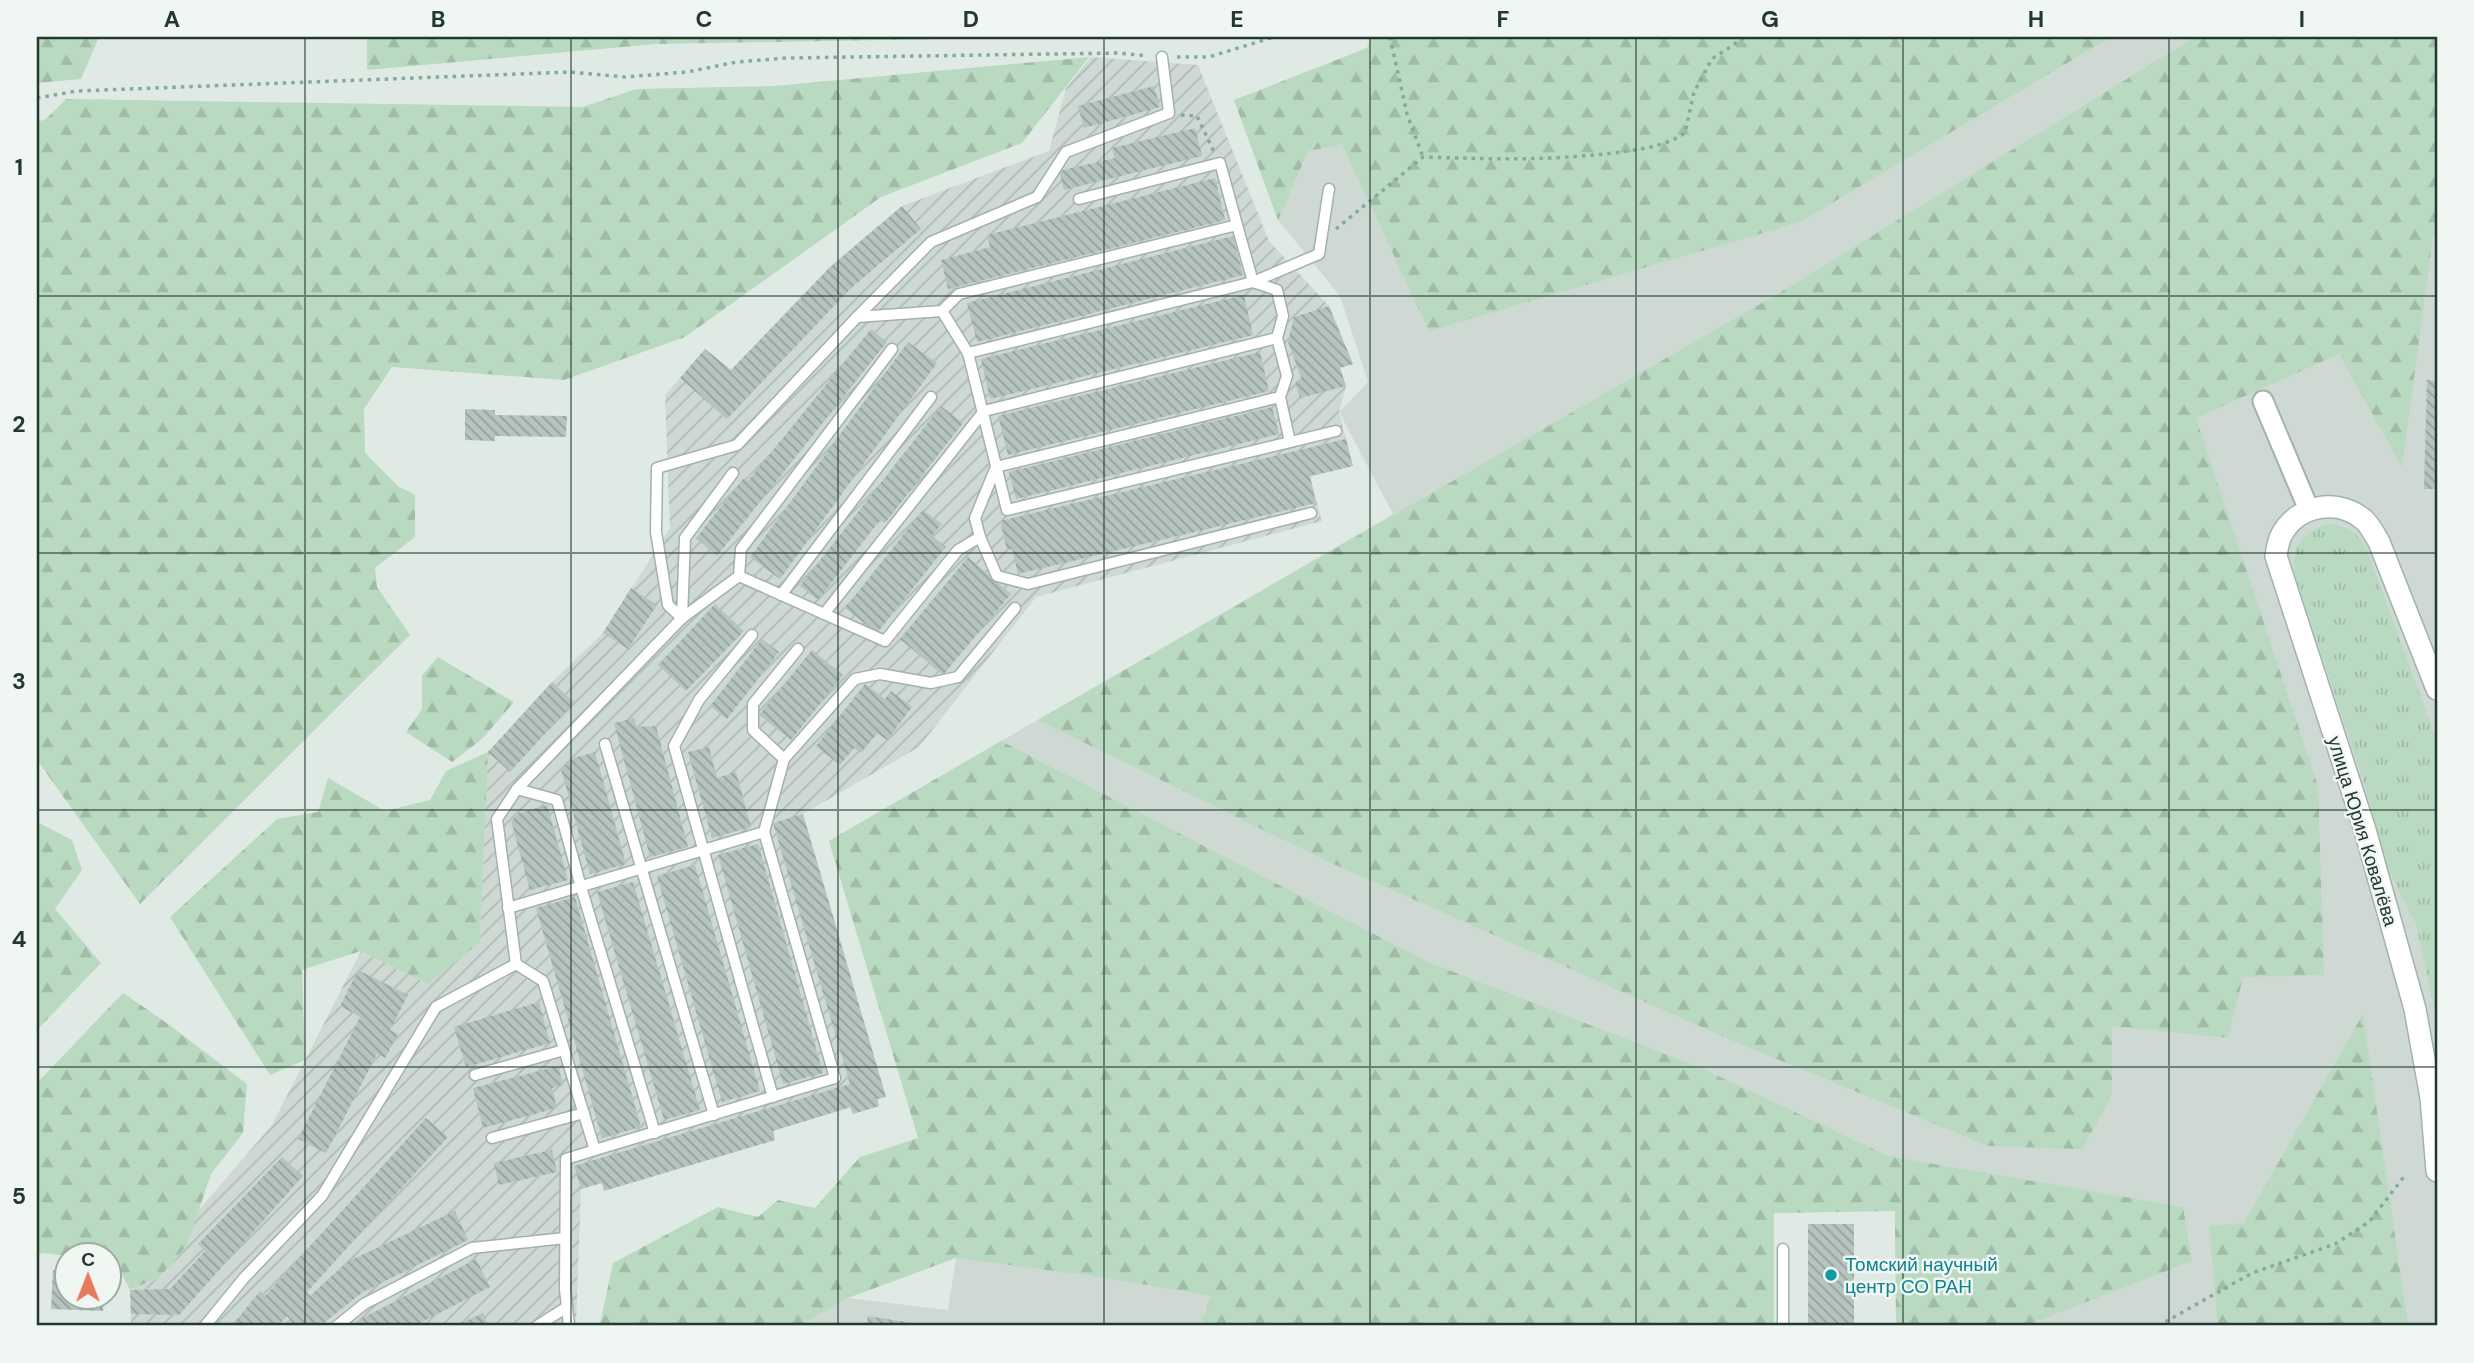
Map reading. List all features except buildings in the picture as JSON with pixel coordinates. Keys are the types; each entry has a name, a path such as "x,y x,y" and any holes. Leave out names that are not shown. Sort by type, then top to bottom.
{"main road":[{"path":"2309,510 2328,506 2346,509 2365,520 2379,542 2431,649 2437,689"},
{"name":"улица Юрия Ковалёва","path":"2309,510 2290,521 2280,537 2276,556 2365,830 2415,1009 2434,1105 2437,1171"}],"street":[{"path":"2263,401 2309,510"}],"lane":[{"path":"682,618 668,605 656,532 657,468 737,445 931,242 1037,197 1066,152 1169,113 1162,57"},
{"path":"1079,199 1220,163 1253,282"},
{"path":"968,353 1253,282 1319,254 1329,189"},
{"path":"857,317 942,311 960,294 1237,225"},
{"path":"1253,282 1277,290 1283,316 1277,338 1287,376 1280,397 1290,442"},
{"path":"942,311 968,353 1007,510 1336,431"},
{"path":"824,614 984,411 1277,338"},
{"path":"595,1150 543,981 516,964 497,819 517,789 682,618 739,576 741,549 892,349"},
{"path":"781,595 931,397"},
{"path":"996,467 1280,397"},
{"path":"996,467 975,518 980,537 997,576 1028,584 1311,513"},
{"path":"682,618 685,538 733,473"},
{"path":"739,576 885,641 958,550 980,537"},
{"path":"569,1326 565,1238 566,1159 835,1078 764,832 784,759 855,679 880,674 931,682 958,677 1015,608"},
{"path":"752,635 699,699 674,746 773,1097"},
{"path":"784,759 753,730 753,704 798,649"},
{"path":"605,744 714,1115"},
{"path":"517,789 557,800 655,1133"},
{"path":"508,908 764,832"},
{"path":"205,1326 244,1279 322,1196 436,1007 516,964"},
{"path":"475,1075 564,1050"},
{"path":"492,1138 584,1113"},
{"path":"337,1326 364,1304 472,1248 565,1238"},
{"path":"1783,1249 1783,1326"},
{"path":"537,1326 567,1307"}],"path":[{"path":"37,98 77,91 570,72 625,77 687,72 737,62 787,58 1118,53 1209,57 1273,37"},
{"path":"1390,37 1407,114 1423,157"},
{"path":"1321,242 1423,157 1526,161 1632,150 1672,141 1685,133 1694,92 1712,59 1745,37"},
{"path":"1169,113 1197,116 1220,163"},
{"path":"2158,1326 2252,1273 2334,1244 2369,1222 2406,1174"}],"shaded area":[{"path":"1846,37 2437,37 2437,1326 1896,1326 1895,1210 1774,1213 1774,1326 800,1326 848,1298 948,1310 956,1258 829,841 1393,514 1339,412 1368,382 1340,296 1278,220 1234,100"},
{"path":"1091,57 1198,65 1269,241 1329,306 1353,364 1340,368 1346,386 1339,412 1353,466 1310,477 1322,521 1036,597 919,747 803,814 886,1097 877,1099 879,1106 853,1114 850,1107 773,1130 775,1140 604,1191 602,1183 581,1189 576,1326 131,1326 130,1290 161,1277 187,1245 197,1212 272,1125 361,951 428,984 480,942 488,752 552,682 603,633 670,528 665,395 705,349 731,370 830,267 902,206 1049,151 1066,88"}],"green space":[{"path":"37,37 99,37 81,79 37,83"},
{"path":"367,37 942,39 656,44 367,70"},
{"path":"1371,37 2111,37 1800,222 1429,331 1342,144 1308,151 1278,220 1234,100 1367,48"},
{"path":"2195,37 2437,37 2437,229 2433,237 2402,467 2339,354 2196,418 2318,786 2324,975 2243,977 2228,1038 2112,1026 2112,1094 2083,1149 1988,1146 1731,1040 1329,862 1038,720 1786,289"},
{"path":"1089,57 1022,143 881,197 685,337 564,380 392,367 364,409 365,453 398,486 415,495 415,537 375,568 377,587 410,635 140,904 37,760 37,122 46,119 66,99 583,107 636,89 774,86"},
{"path":"2329,524 2352,531 2367,550 2437,741 2437,1022 2416,924 2390,873 2362,777 2295,575 2295,557 2300,542 2312,531"},
{"path":"438,657 514,702 482,739 452,762 406,732 422,709 422,675"},
{"path":"1001,741 1428,962 1701,1068 1888,1156 2183,1207 2192,1261 2024,1326 1896,1326 1895,1211 1774,1213 1774,1326 1200,1326 1211,1296 1101,1277 956,1258 848,1298 800,1326 600,1324 613,1263 718,1207 758,1217 778,1200 815,1208 860,1157 918,1138 829,841"},
{"path":"488,752 480,942 428,984 361,951 302,970 305,1060 270,1075 170,917 277,819 318,812 328,778 385,811 430,800 446,771"},
{"path":"37,822 72,840 82,870 55,909 101,963 37,1030"},
{"path":"123,993 247,1084 243,1133 211,1174 187,1245 160,1277 130,1290 122,1275 122,1240 52,1240 52,1254 37,1255 37,1083"},
{"path":"2363,1014 2408,1326 2218,1326 2209,1226 2244,1223"}],"place":[{"name":"Томский научный центр СО РАН","path":"1831,1275"}]}
